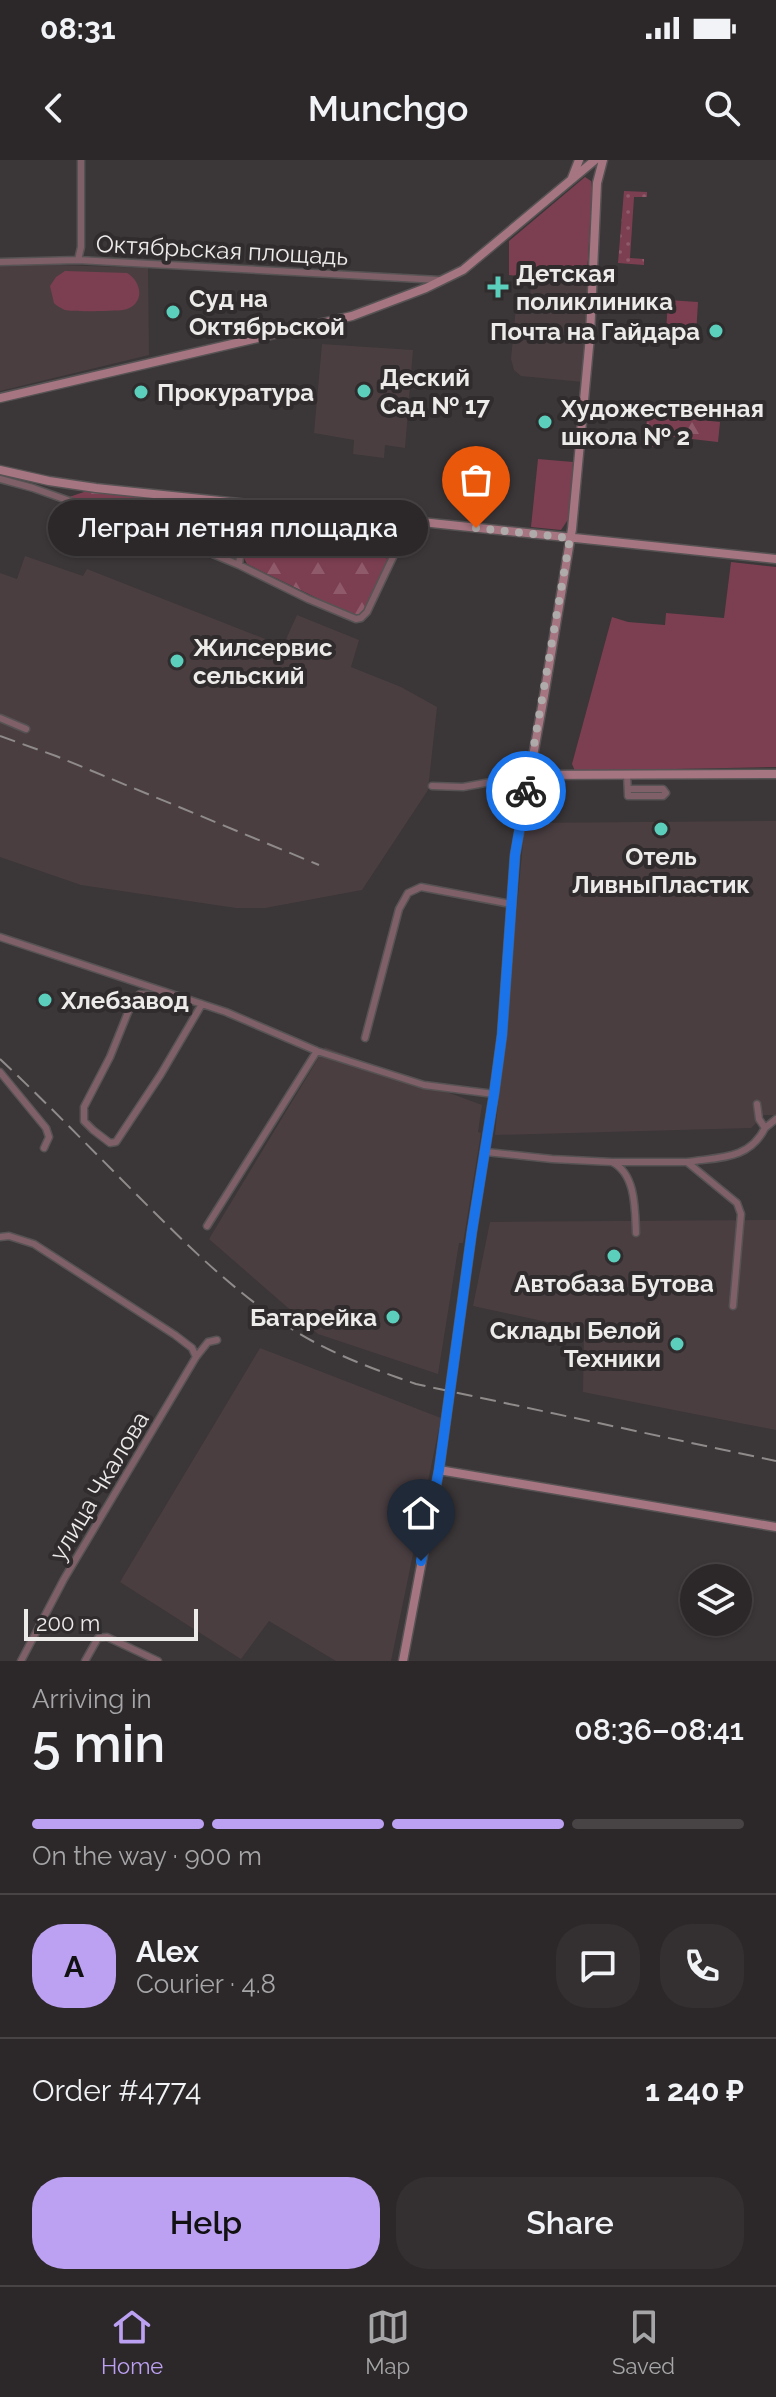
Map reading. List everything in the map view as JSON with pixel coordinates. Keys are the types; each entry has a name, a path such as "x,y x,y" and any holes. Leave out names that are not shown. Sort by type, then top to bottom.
{"street":[{"path":"78,260 81,247 81,160"},
{"path":"571,181 579,160"},
{"path":"596,180 603,160"},
{"path":"403,1661 439,1470 486,1152 502,1035 515,855 570,538 590,336 596,180 591,161"},
{"path":"0,398 340,319 382,305 463,270 591,161"},
{"path":"579,174 588,173 596,180"},
{"name":"Октябрьская площадь","path":"0,262 78,260 442,280"},
{"path":"0,470 96,488 776,559"},
{"path":"0,479 177,539 350,618 361,618 367,612 410,521"},
{"path":"239,565 246,504"},
{"path":"0,718 26,729"},
{"path":"627,774 628,795 630,797 663,796 666,793 663,789 628,789"},
{"path":"432,786 463,787 529,775 776,774"},
{"path":"365,1038 392,928 408,893 421,887 511,904"},
{"path":"0,937 226,1012 317,1051 424,1085 494,1094"},
{"path":"165,992 160,996 140,994 133,1000 110,1057 86,1101 84,1121 110,1143 116,1142 137,1111 202,1004"},
{"path":"207,1226 317,1051"},
{"path":"0,1072 46,1128 49,1137 44,1148"},
{"path":"757,1104 759,1119 765,1128"},
{"path":"486,1152 612,1162 687,1162 739,1154 750,1148 776,1119"},
{"path":"612,1162 620,1166 632,1191 636,1233"},
{"path":"687,1162 717,1185 740,1209 733,1306"},
{"path":"0,1237 19,1238 34,1244 175,1335 192,1348 196,1357"},
{"name":"улица Чкалова","path":"21,1661 64,1579 196,1357 208,1342 217,1340"},
{"path":"439,1470 776,1527"},
{"path":"85,1661 98,1638 107,1637 148,1659 158,1661"}],"shaded area":[{"path":"0,263 148,268 149,355 0,391"},
{"path":"531,278 590,285 583,382 521,376 514,370 511,359 517,296 530,297"},
{"path":"322,344 413,350 405,448 385,445 384,458 353,454 354,440 314,433"},
{"path":"372,522 407,525 391,559 367,555"},
{"path":"25,556 83,576 87,569 283,646 297,615 359,640 351,667 401,687 437,707 428,790 362,890 265,908 236,908 81,885 0,857 0,573 17,579"},
{"path":"776,821 776,1115 764,1115 751,1128 495,1135 525,823"},
{"path":"325,1047 482,1105 478,1132 481,1133 438,1374 318,1334 209,1239"},
{"path":"776,1220 776,1430 583,1392 584,1330 473,1306 490,1222"},
{"path":"260,1348 441,1418 391,1661 336,1661 269,1621 241,1659 120,1582"}],"green space":[{"path":"585,177 591,181 592,188 585,281 577,283 509,275 509,241"},
{"path":"624,191 647,192 647,197 634,197 630,258 644,259 644,265 618,263"},
{"path":"65,271 127,273 139,288 138,299 130,308 123,310 64,310 54,303 50,286"},
{"path":"668,300 698,302 696,335 666,333"},
{"path":"649,401 671,417 720,422 718,442 657,435 655,447 644,446"},
{"path":"538,459 573,462 569,518 561,530 531,527"},
{"path":"87,491 209,504 208,517 213,518 213,533 232,536 235,520 242,522 238,554 234,557 69,497"},
{"path":"251,508 372,522 367,555 391,559 365,612 354,616 247,564 244,558"},
{"path":"731,562 776,567 776,767 575,771 572,764 612,617 628,622 665,625 666,613 724,618"}],"railway":[{"path":"0,736 56,756 319,865"},
{"path":"0,1059 208,1263 264,1310 315,1343 416,1384 776,1461"}],"way so far":[{"path":"476,528 570,538 526,791"}],"place":[{"name":"Детская поликлиника","path":"498,287"},
{"name":"Суд на Октябрьской","path":"173,312"},
{"name":"Почта на Гайдара","path":"716,331"},
{"name":"Деский Сад № 17","path":"364,391"},
{"name":"Прокуратура","path":"141,392"},
{"name":"Художественная школа № 2","path":"545,422"},
{"name":"Легран летняя площадка","path":"476,528"},
{"name":"Жилсервис сельский","path":"177,661"},
{"name":"Отель ЛивныПластик","path":"661,829"},
{"name":"Хлебзавод","path":"45,1000"},
{"name":"Автобаза Бутова","path":"614,1256"},
{"name":"Батарейка","path":"393,1317"},
{"name":"Склады Белой Техники","path":"677,1344"}],"route":[{"path":"421,1561 439,1470 494,1094 502,1035 515,855 526,791"}]}
